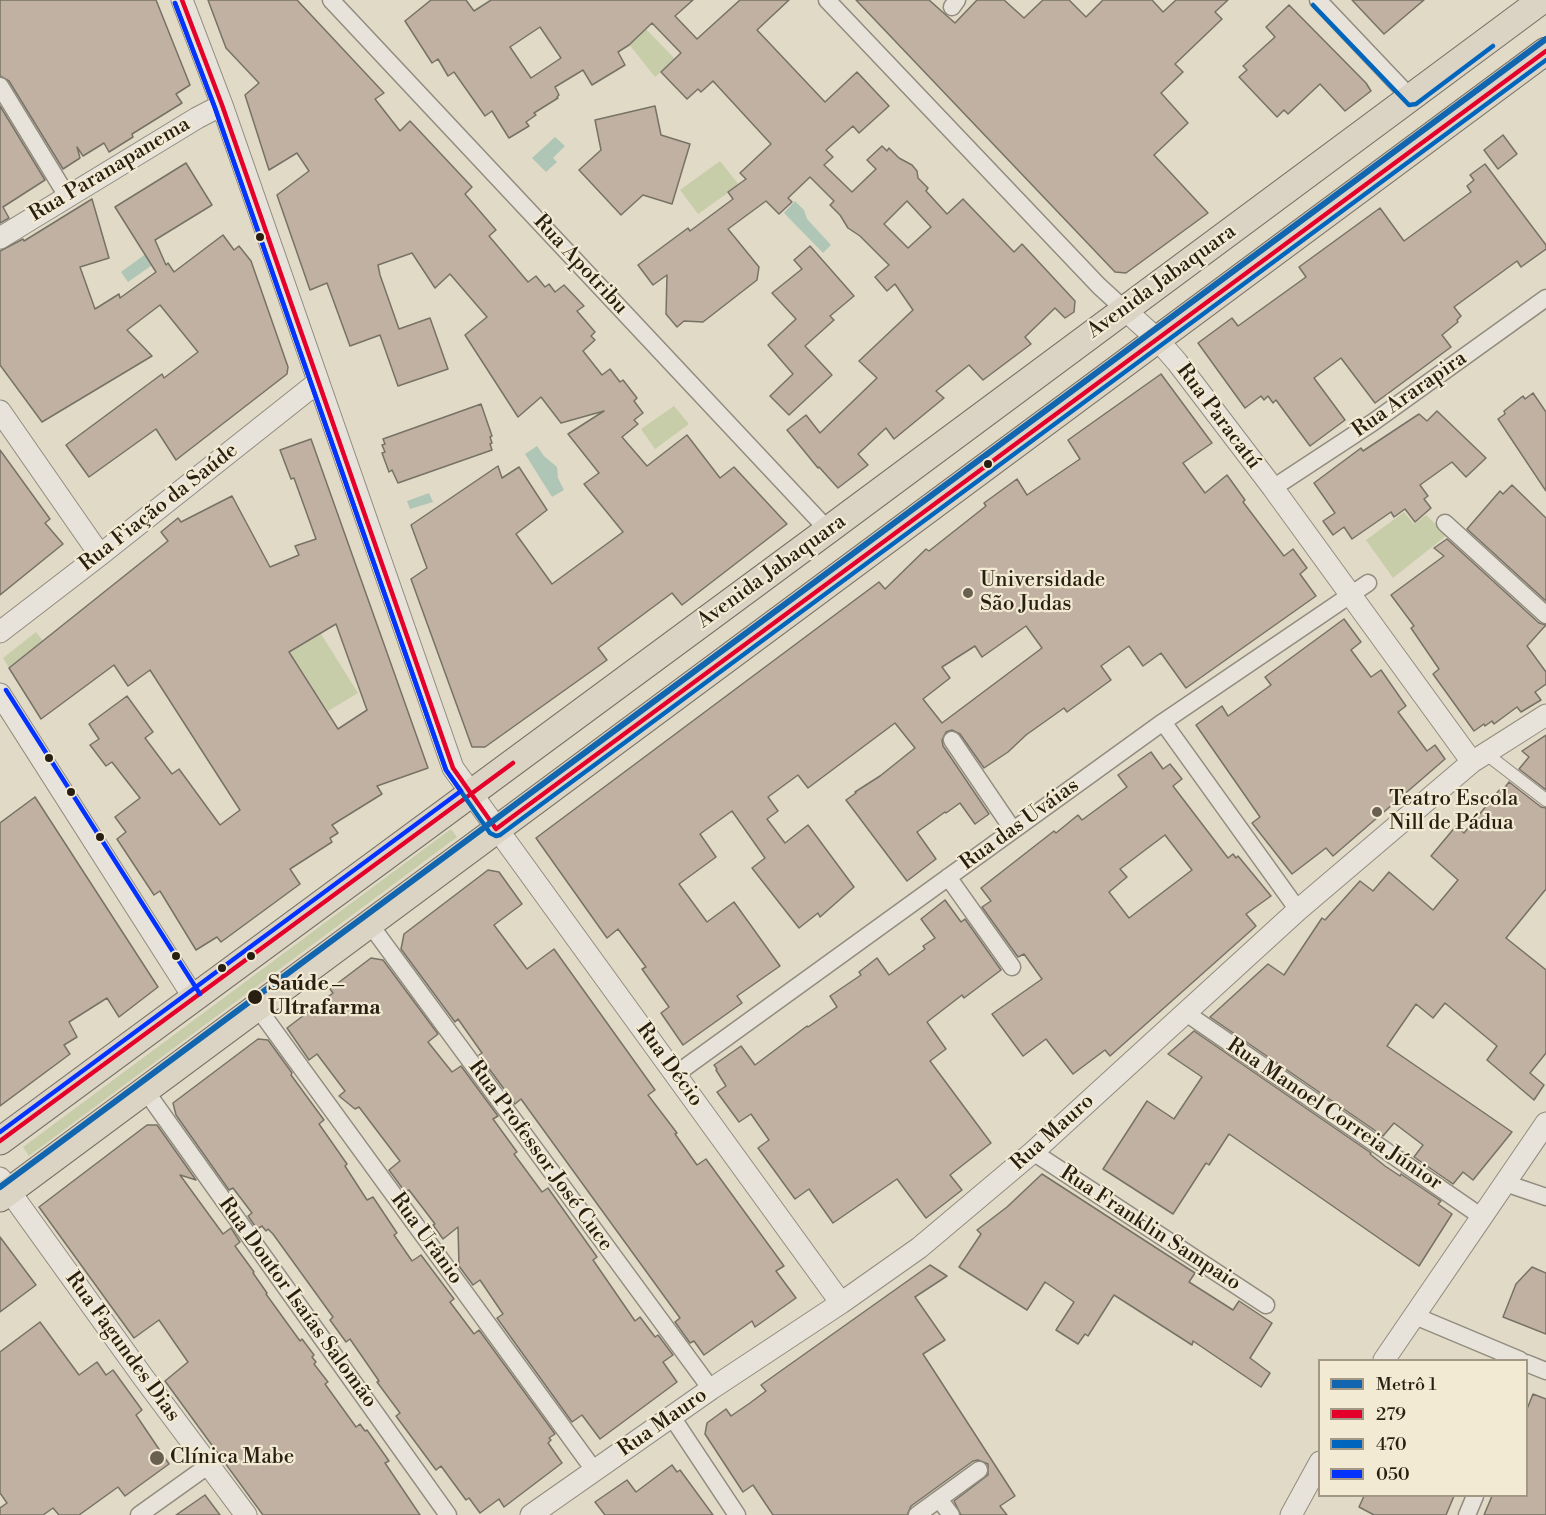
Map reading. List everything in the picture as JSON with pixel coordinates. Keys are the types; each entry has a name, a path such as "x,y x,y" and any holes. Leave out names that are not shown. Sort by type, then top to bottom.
{"main road":[{"name":"Avenida Jabaquara","path":"0,1141 1542,0"},
{"name":"Avenida Jabaquara","path":"3,1189 145,1090 1546,51"}],"street":[{"name":"Rua Décio","path":"182,0 222,105 453,768 841,1303"},
{"name":"Rua Apotribu","path":"331,0 828,530"},
{"name":"Rua Paracatú","path":"827,0 1099,286 1157,339 1177,362 1350,594 1479,758"},
{"path":"1318,0 1411,98"},
{"path":"0,86 67,196"},
{"name":"Rua Paranapanema","path":"0,238 222,105"},
{"name":"Rua Ararapira","path":"1273,488 1372,423 1546,298"},
{"name":"Rua Fiação da Saúde","path":"0,633 318,382"},
{"path":"0,411 100,555"},
{"path":"1445,523 1546,615"},
{"name":"Rua das Uváias","path":"676,1074 1163,722 1368,583"},
{"path":"0,693 194,998"},
{"name":"Rua Mauro","path":"531,1515 925,1243 1033,1152 1298,910 1479,758 1546,715"},
{"path":"1163,722 1298,910"},
{"path":"952,740 1013,830"},
{"path":"1479,758 1546,800"},
{"path":"948,877 1012,967"},
{"name":"Rua Professor José Cuce","path":"369,923 711,1389"},
{"name":"Rua Urânio","path":"257,1007 594,1470"},
{"name":"Rua Manoel Correia Júnior","path":"1186,1013 1482,1217"},
{"name":"Rua Doutor Isaías Salomão","path":"145,1090 448,1515"},
{"path":"1385,1359 1546,1123"},
{"name":"Rua Franklin Sampaio","path":"1033,1152 1266,1305"},
{"path":"1505,1183 1546,1197"},
{"name":"Rua Fagundes Dias","path":"3,1189 246,1515"},
{"path":"1415,1316 1512,1359"},
{"path":"1528,1366 1546,1371"},
{"path":"672,1417 737,1515"},
{"path":"139,1515 209,1465"},
{"path":"1291,1515 1318,1466"},
{"path":"917,1515 979,1470"},
{"path":"1467,1515 1475,1497"},
{"path":"939,1499 951,1515"}],"shaded area":[{"path":"644,27 675,59 655,77 628,43"},
{"path":"555,137 565,146 553,158 557,162 546,172 532,158"},
{"path":"720,161 739,185 698,214 680,190"},
{"path":"795,201 804,210 807,219 831,245 823,253 784,213"},
{"path":"147,253 155,263 128,282 121,272"},
{"path":"674,406 689,424 655,449 641,429"},
{"path":"537,446 544,456 557,467 558,478 564,490 552,497 525,454"},
{"path":"429,493 433,502 410,509 407,501"},
{"path":"1404,512 1414,524 1426,515 1447,535 1393,578 1366,540"},
{"path":"36,632 43,641 9,668 3,658"},
{"path":"321,634 358,693 328,711 290,652"},
{"path":"451,829 457,837 29,1156 23,1147"}],"building":[{"path":"0,0 156,0 190,85 176,94 182,103 132,134 133,137 109,152 104,143 83,156 77,147 80,158 63,169 9,81 0,76"},
{"path":"208,0 297,0 384,93 375,99 400,131 410,121 472,187 465,194 496,230 489,236 528,282 536,276 545,287 549,284 555,292 564,285 584,306 577,311 595,332 591,336 595,340 583,351 602,375 610,369 620,382 623,380 637,398 634,401 643,413 634,420 638,424 622,437 647,466 687,435 720,478 734,467 787,524 682,605 672,593 598,648 607,660 485,747 472,747 411,579 427,568 411,525 498,466 502,478 519,467 547,510 516,534 552,584 623,532 584,484 599,473 568,434 604,411 561,423 541,397 518,417 465,335 487,317 450,274 435,288 412,253 378,265 380,275 399,329 430,318 448,369 398,386 380,335 350,346 327,283 310,290 277,195 309,171 297,153 269,170 245,95 259,83 226,48"},
{"path":"431,0 466,0 474,11 491,0 693,0 675,16 697,39 740,0 789,0 757,30 825,102 857,72 889,106 859,133 853,126 826,150 833,157 824,165 852,192 876,169 867,160 882,146 887,151 889,148 899,158 912,165 917,171 918,178 928,188 926,191 947,214 963,199 1014,252 1022,244 1075,301 1074,312 1065,318 1055,308 1025,337 1031,344 983,380 969,365 936,391 944,398 894,439 886,428 858,454 868,465 838,488 818,468 787,430 806,415 820,433 877,378 859,361 913,310 895,284 887,291 875,277 889,265 860,236 848,228 830,205 834,201 810,177 788,198 792,202 779,214 766,201 728,229 759,267 757,280 703,322 684,321 677,327 666,314 667,275 653,285 638,265 688,228 690,231 733,199 728,192 746,179 740,173 771,144 713,81 701,92 698,89 687,99 661,72 681,53 652,23 629,45 618,52 625,65 592,85 583,70 555,87 558,98 534,113 536,115 526,122 529,126 509,138 492,111 485,116 454,72 448,76 438,59 432,63 405,21","holes":["540,27 561,58 531,78 510,47","907,201 931,227 908,248 884,224"]},
{"path":"856,0 929,0 955,23 977,0 1004,0 1024,18 1043,0 1069,0 1086,17 1103,0 1152,0 1163,12 1176,0 1228,0 1215,12 1222,19 1175,64 1183,72 1161,93 1188,123 1154,155 1208,213 1126,273 1115,272"},
{"path":"1352,0 1424,0 1384,34"},
{"path":"1289,5 1366,83 1371,91 1345,111 1320,84 1288,114 1284,110 1277,117 1239,77 1247,70 1243,66 1275,37 1266,27"},
{"path":"0,106 45,180 3,207 9,218 0,223"},
{"path":"655,106 661,135 690,144 672,204 643,195 621,215 579,170 601,150 595,120"},
{"path":"1503,135 1517,154 1498,169 1484,150"},
{"path":"186,163 212,205 155,240 166,265 168,263 174,272 223,235 234,250 239,246 251,261 288,367 287,374 176,460 156,429 89,477 66,445 162,374 164,378 198,352 160,305 127,330 152,356 42,422 0,365 0,251 23,239 24,241 92,199 109,258 80,267 95,309 119,294 120,298 156,272 115,207"},
{"path":"1485,164 1546,245 1546,249 1521,267 1517,261 1454,307 1461,316 1458,322 1442,335 1451,347 1375,403 1341,358 1314,378 1345,420 1310,446 1276,400 1273,403 1268,396 1264,400 1261,396 1245,408 1198,343 1232,318 1238,326 1306,277 1299,267 1380,208 1404,241 1471,192 1467,186 1474,180 1470,175"},
{"path":"810,246 854,296 830,316 834,320 805,346 832,375 789,415 770,396 793,374 768,345 796,319 772,293 802,269 794,260"},
{"path":"1161,374 1212,443 1183,463 1205,493 1227,475 1245,500 1243,502 1284,556 1293,549 1307,568 1300,574 1316,596 1186,688 1161,653 1143,666 1129,646 1101,666 1111,680 1067,712 1064,708 984,768 960,734 952,730 946,732 942,740 943,746 989,814 975,824 960,803 917,832 936,859 907,881 846,800 915,748 895,723 808,788 798,775 768,797 778,811 767,819 785,843 808,825 854,887 820,917 818,913 799,928 752,868 765,858 732,811 700,834 716,857 679,884 707,922 734,902 780,966 737,996 742,1003 683,1045 661,1013 669,1007 642,969 646,967 618,929 607,938 536,838 879,582 885,589 926,549 929,551 986,506 984,503 1017,479 1027,495 1080,459 1068,440","holes":["1026,626 1042,648 942,723 923,699 950,678 942,667 975,646 982,657"]},
{"path":"1533,393 1546,412 1546,491 1498,419 1505,414 1504,411 1523,396 1525,399"},
{"path":"481,404 492,436 490,444 492,450 398,483 392,470 389,472 382,453 385,452 382,445 385,444 383,439"},
{"path":"1437,411 1486,458 1466,477 1452,462 1420,485 1428,496 1424,499 1431,508 1415,522 1405,509 1394,517 1391,512 1352,539 1344,527 1333,535 1323,521 1335,513 1314,483 1361,448 1363,451 1419,414 1427,421"},
{"path":"311,439 428,768 377,786 382,794 332,825 338,833 330,838 332,842 290,869 300,884 221,942 217,937 196,950 160,891 154,895 117,839 126,832 115,817 140,798 112,762 106,766 90,745 99,739 89,724 127,696 153,732 145,738 172,774 179,769 220,825 240,810 150,670 128,686 114,665 41,719 9,668 168,541 161,532 178,518 181,522 232,496 270,567 299,555 295,546 316,539 294,478 291,479 280,450","holes":["336,624 367,710 338,729 289,652"]},
{"path":"0,450 50,519 45,523 63,544 0,595"},
{"path":"1512,485 1546,518 1546,601 1467,529 1500,491 1503,494"},
{"path":"1447,539 1539,623 1546,625 1527,646 1546,672 1546,684 1535,692 1541,700 1521,712 1517,707 1494,724 1492,721 1474,731 1433,674 1439,669 1411,628 1414,626 1391,595 1444,556 1434,548"},
{"path":"1344,619 1361,642 1351,650 1371,677 1381,670 1406,706 1398,712 1427,751 1435,745 1445,759 1333,856 1326,848 1292,874 1252,823 1260,817 1196,725 1222,706 1228,716 1271,685 1265,677"},
{"path":"1546,735 1546,790 1519,769 1529,757 1522,751"},
{"path":"1151,752 1163,769 1170,764 1182,779 1173,786 1228,858 1233,854 1236,858 1238,856 1271,896 1246,914 1256,926 1110,1056 1105,1050 1073,1074 1046,1039 1023,1056 992,1014 1042,979 1024,954 1018,957 982,907 991,901 981,888 1054,831 1056,833 1078,815 1082,820 1127,787 1118,775","holes":["1165,835 1192,870 1129,918 1109,892 1127,877 1120,869"]},
{"path":"1509,782 1541,807 1546,808 1546,889 1506,938 1546,970 1546,1053 1530,1073 1544,1085 1534,1100 1487,1060 1497,1046 1445,1003 1433,1018 1416,1004 1387,1046 1512,1132 1473,1180 1463,1172 1453,1184 1414,1157 1423,1145 1394,1123 1383,1136 1210,1017 1268,964 1284,975 1322,918 1325,920 1360,881 1373,891 1389,872 1433,910 1458,880 1431,856 1456,826 1464,833 1501,788 1503,790"},
{"path":"35,797 158,987 119,1017 107,998 69,1022 77,1037 64,1045 70,1054 0,1106 0,823"},
{"path":"488,870 499,872 522,904 494,925 527,969 554,949 655,1090 648,1095 677,1133 675,1134 697,1165 706,1159 784,1266 776,1271 796,1298 755,1327 752,1321 704,1355 694,1341 690,1343 675,1322 680,1318 521,1099 515,1104 479,1055 482,1053 458,1019 455,1022 401,949 404,934"},
{"path":"945,900 961,922 965,919 1001,970 964,998 962,995 927,1022 946,1049 930,1061 991,1143 950,1175 962,1190 926,1218 897,1179 833,1223 809,1189 795,1199 758,1148 769,1140 751,1114 739,1122 717,1092 726,1086 714,1065 741,1046 755,1065 807,1026 837,1007 830,996 861,975 859,972 877,958 889,975 925,949 923,946 935,938 921,919"},
{"path":"371,958 383,960 438,1034 428,1042 452,1072 461,1066 498,1116 493,1119 517,1152 514,1154 542,1192 548,1188 597,1257 593,1260 635,1321 640,1317 673,1355 663,1362 677,1382 600,1439 582,1415 572,1422 497,1318 503,1314 480,1280 473,1285 459,1266 458,1227 443,1239 433,1225 435,1224 409,1190 405,1192 389,1170 400,1161 359,1107 355,1109 339,1096 345,1091 317,1054 309,1060 287,1028 333,993 330,989"},
{"path":"1194,1031 1371,1153 1385,1166 1441,1201 1438,1204 1452,1214 1419,1266 1229,1134 1209,1165 1206,1163 1173,1214 1103,1169 1147,1101 1174,1119 1202,1077 1168,1054"},
{"path":"258,1039 268,1040 292,1073 291,1075 324,1120 319,1124 347,1164 345,1166 367,1200 373,1197 397,1233 394,1235 412,1261 421,1255 454,1299 450,1302 474,1334 479,1330 555,1434 549,1438 551,1440 548,1443 562,1463 504,1507 499,1499 480,1513 469,1498 466,1500 441,1466 436,1470 396,1416 400,1413 350,1339 346,1342 330,1320 333,1317 273,1234 262,1226 257,1229 248,1216 252,1213 233,1188 229,1190 176,1115 173,1103"},
{"path":"147,1125 157,1125 196,1180 180,1175 223,1234 231,1228 240,1242 235,1246 300,1341 302,1339 314,1355 312,1357 316,1362 314,1364 328,1382 325,1384 356,1427 360,1424 365,1431 367,1430 389,1461 385,1463 420,1515 263,1515 165,1381 188,1362 159,1320 134,1338 39,1207"},
{"path":"1042,1174 1195,1273 1189,1282 1233,1310 1239,1301 1272,1323 1250,1358 1270,1373 1261,1387 1193,1341 1192,1345 1114,1295 1088,1336 1085,1334 1078,1344 1056,1330 1074,1302 1045,1282 1027,1310 959,1267 981,1234 977,1230 1007,1207"},
{"path":"0,1237 36,1285 0,1312"},
{"path":"930,1265 947,1276 915,1297 945,1340 923,1354 1015,1496 1000,1506 1007,1515 961,1515 954,1501 988,1475 988,1464 978,1460 973,1461 911,1506 907,1515 773,1515 753,1485 743,1492 705,1434 707,1423 726,1409 731,1416 750,1403 766,1391 761,1385"},
{"path":"1532,1267 1546,1273 1546,1334 1503,1317 1516,1284"},
{"path":"40,1322 79,1375 97,1362 106,1375 113,1370 142,1410 136,1415 169,1464 125,1496 118,1487 79,1515 59,1515 53,1508 43,1515 0,1515 0,1508 7,1503 0,1493 0,1352"},
{"path":"1533,1394 1546,1399 1546,1515 1484,1515 1492,1497 1528,1497 1528,1406"},
{"path":"672,1465 677,1472 680,1470 713,1515 605,1515 595,1502 627,1480 636,1492"},
{"path":"205,1495 220,1515 176,1515"},
{"path":"1364,1497 1454,1497 1446,1515 1374,1515 1359,1507"}],"metro line":[{"name":"1","path":"0,1187 1546,39"}],"transit line":[{"name":"279","path":"182,0 222,105 453,768 496,829 1546,51"},
{"name":"470","path":"175,3 215,108 446,770 490,833 496,836 1546,60"},
{"name":"050","path":"0,1132 461,791 446,770 215,108 175,3"},
{"name":"470","path":"1313,5 1409,105 1416,104 1493,46"},
{"name":"050","path":"6,690 200,994"},
{"name":"279","path":"0,1141 513,763"}],"place":[{"name":"Universidade São Judas","path":"968,593"},
{"name":"Teatro Escola Nill de Pádua","path":"1377,812"},
{"name":"Saúde – Ultrafarma","path":"255,997"},
{"name":"Clínica Mabe","path":"157,1458"}]}
